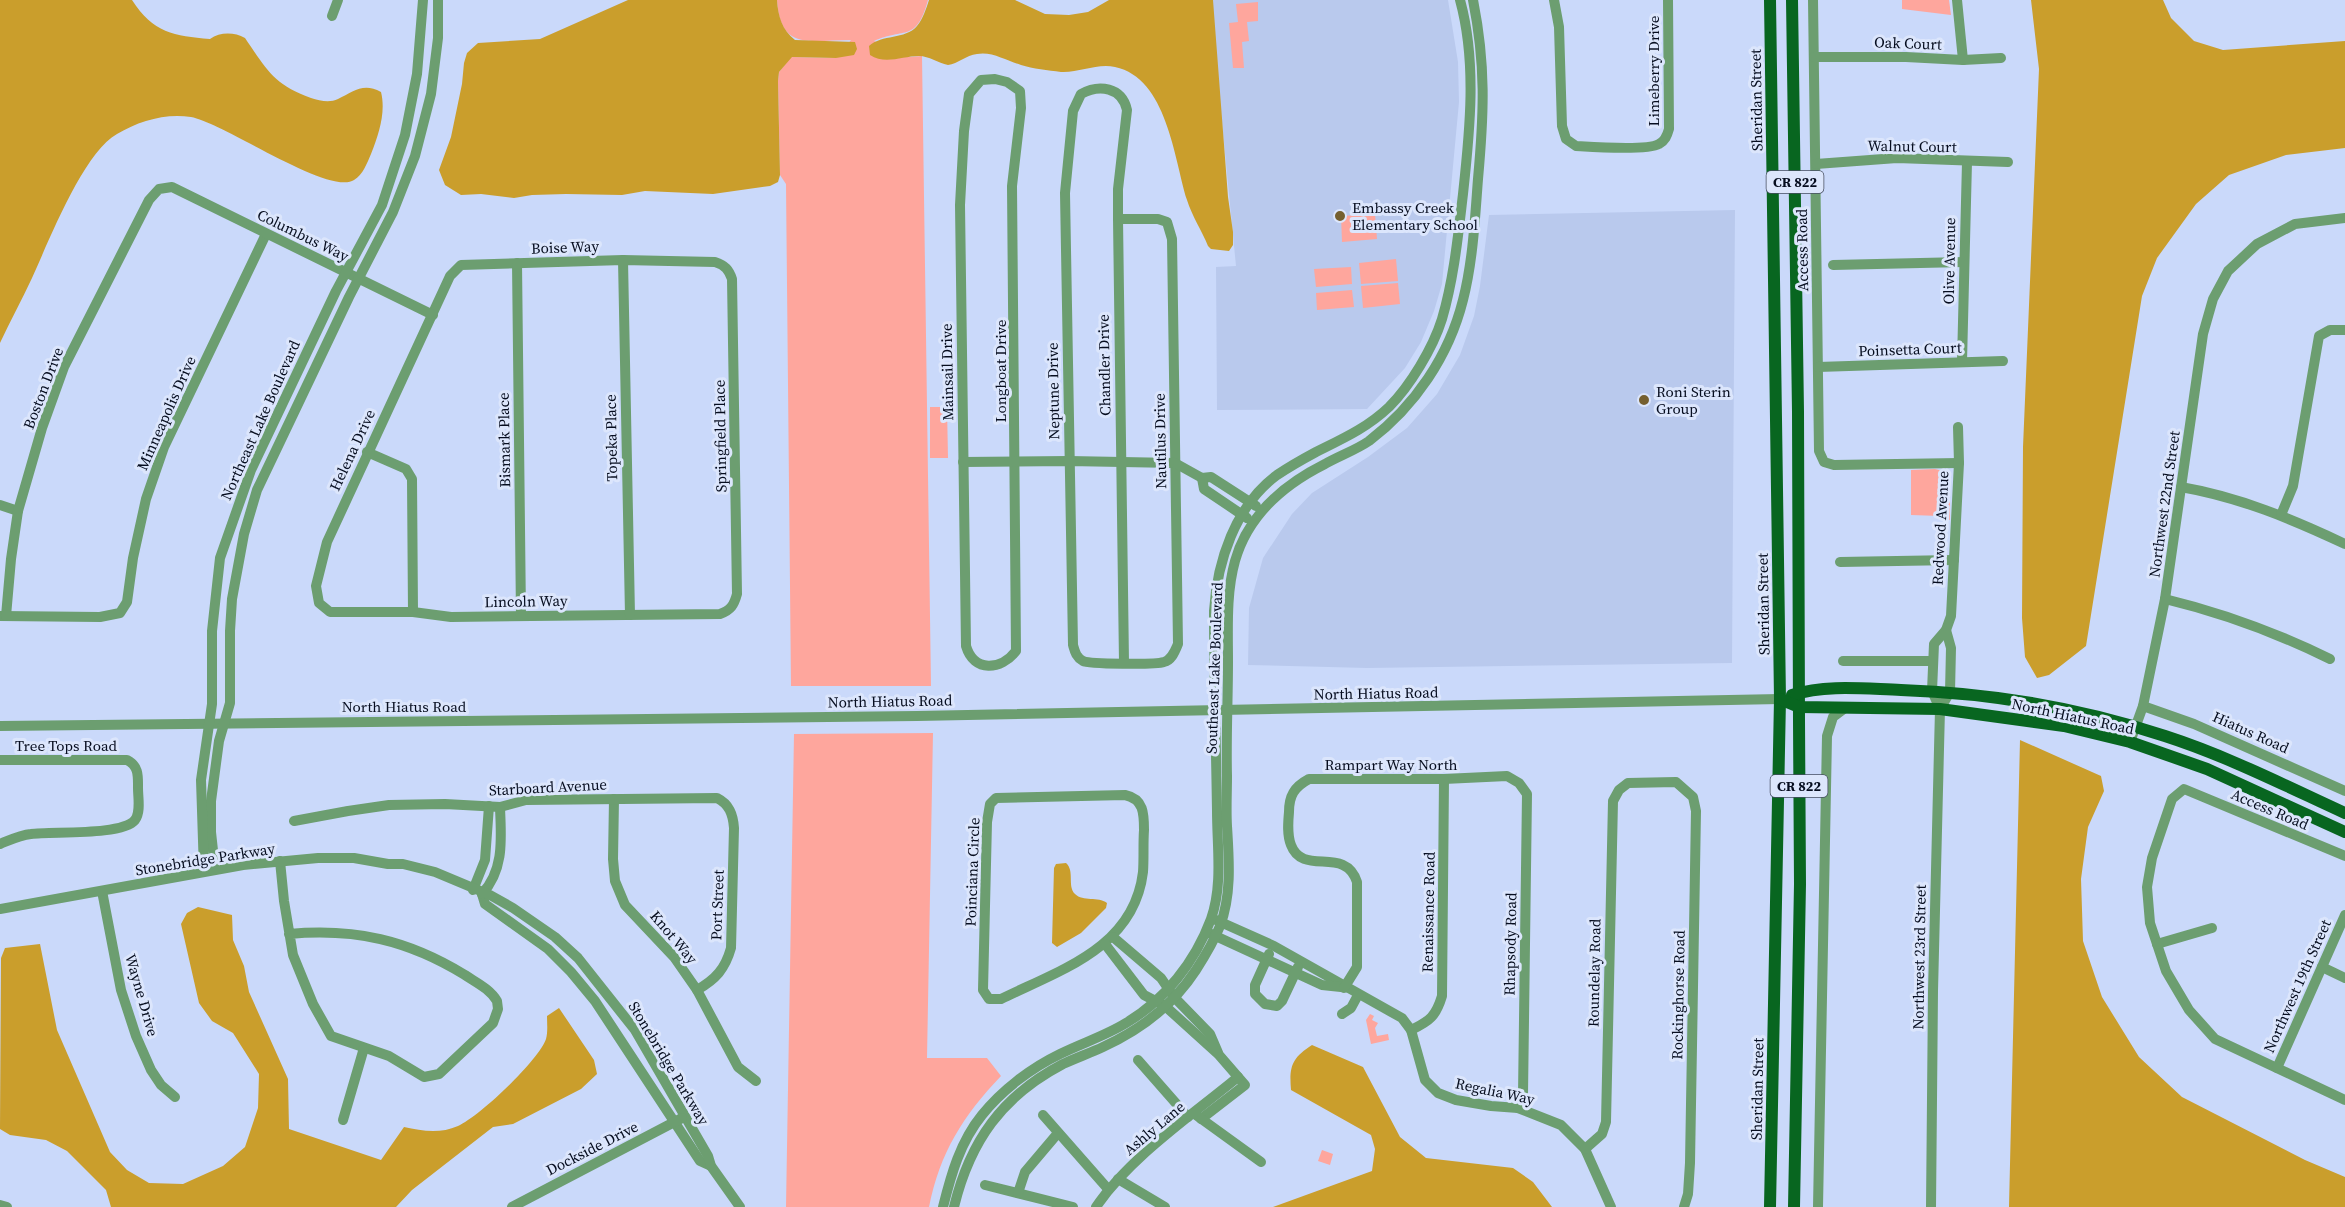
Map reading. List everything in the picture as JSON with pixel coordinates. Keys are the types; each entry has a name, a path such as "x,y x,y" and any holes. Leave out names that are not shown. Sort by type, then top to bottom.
{"main road":[{"name":"Sheridan Street","path":"1770,0 1780,699 1770,1207"},
{"name":"CR 822","path":"1792,0 1800,884 1794,1207"},
{"path":"1775,365 1797,364"},
{"name":"North Hiatus Road","path":"1780,699 1799,693 1848,688 1950,692 2008,698 2091,715 2135,727 2218,756 2345,813"},
{"name":"North Hiatus Road","path":"1780,699 1799,707 1940,709 2064,726 2130,742 2207,769 2345,832"}],"street":[{"path":"332,16 338,0"},
{"name":"Northeast Lake Boulevard","path":"210,870 201,780 210,722 214,598 220,558 251,470 294,376 382,205 405,135 417,75 423,0"},
{"name":"Northeast Lake Boulevard","path":"210,870 211,801 219,741 230,703 232,599 242,544 257,490 358,279 393,212 415,156 431,94 438,38 438,0"},
{"name":"Southeast Lake Boulevard","path":"1216,921 1219,866 1215,585 1222,560 1242,515 1251,503 1276,476 1315,453 1358,432 1389,406 1421,365 1442,321 1456,261 1471,108 1468,51 1460,0"},
{"name":"Southeast Lake Boulevard","path":"954,1207 962,1177 979,1138 1006,1105 1063,1064 1133,1032 1196,970 1216,921 1229,867 1227,711 1231,575 1240,547 1261,510 1286,486 1365,444 1399,416 1433,372 1455,325 1470,263 1483,114 1481,46 1473,0"},
{"name":"Limeberry Drive","path":"1554,0 1559,27 1562,126 1566,139 1576,146 1652,147 1667,137 1669,129 1668,0"},
{"name":"Access Road","path":"1813,0 1820,451 1824,462 1834,465 1959,463"},
{"path":"1957,0 1963,60"},
{"name":"Oak Court","path":"1814,57 1906,57 1963,60 2001,58"},
{"name":"Longboat Drive","path":"993,666 1003,663 1016,651 1012,186 1021,108 1020,91 1007,82 995,79"},
{"name":"Mainsail Drive","path":"993,666 975,661 970,657 966,646 960,205 964,131 969,94 981,80 995,79"},
{"name":"Chandler Drive","path":"1096,88 1113,91 1125,101 1127,110 1118,189 1124,663"},
{"name":"Neptune Drive","path":"1096,88 1081,94 1076,102 1065,193 1073,645 1076,654 1088,663 1124,663"},
{"name":"Walnut Court","path":"1816,164 1896,158 2008,162"},
{"name":"Olive Avenue","path":"1962,362 1967,162"},
{"name":"Columbus Way","path":"159,189 172,187 433,315"},
{"name":"Boston Drive","path":"3,616 18,511 42,428 64,367 149,200 159,189"},
{"name":"Northwest 22nd Street","path":"2130,742 2143,706 2165,599 2203,334 2213,299 2228,271 2257,244 2295,224 2345,218"},
{"name":"Nautilus Drive","path":"1118,219 1158,219 1167,222 1172,239 1178,644 1172,657 1165,662 1124,663"},
{"name":"Minneapolis Drive","path":"3,616 100,617 120,613 129,593 133,558 146,499 164,447 266,234"},
{"name":"Boise Way","path":"433,315 450,276 461,264 623,260 715,262 726,267"},
{"name":"Topeka Place","path":"623,260 630,615"},
{"path":"1833,265 1964,262"},
{"name":"Bismark Place","path":"517,263 521,616"},
{"name":"Springfield Place","path":"726,267 732,279 737,594 733,606"},
{"name":"Helena Drive","path":"319,603 316,586 327,542 433,315"},
{"path":"2281,515 2293,486 2319,336 2330,330 2345,330"},
{"name":"Poinsetta Court","path":"1818,367 2003,361"},
{"name":"Redwood Avenue","path":"1940,709 1932,691 1932,662 1934,644 1946,630 1951,616 1959,463 1958,427"},
{"path":"368,452 406,469 412,479 414,505 413,612"},
{"path":"963,462 1175,463 1202,478 1211,477 1261,510"},
{"path":"1202,478 1204,489 1253,522"},
{"path":"2181,488 2216,494 2281,515 2345,544"},
{"path":"0,505 18,511"},
{"path":"1840,562 1954,560"},
{"path":"214,598 232,599"},
{"path":"2165,599 2217,611 2288,638 2330,659"},
{"name":"Lincoln Way","path":"319,603 330,612 413,612 451,617 720,614 728,612 733,606"},
{"name":"Redwood Avenue","path":"1940,709 1950,692 1951,648 1946,630"},
{"path":"1843,661 1932,662"},
{"name":"North Hiatus Road","path":"0,726 905,716 1780,699"},
{"name":"Hiatus Road","path":"2143,706 2194,724 2345,791"},
{"path":"1818,1207 1827,736 1833,717 1845,708"},
{"name":"Northwest 23rd Street","path":"1931,1207 1933,991 1940,709"},
{"name":"Tree Tops Road","path":"0,760 116,759 132,763 138,776 138,811 135,820 123,827 90,832 28,834 0,844"},
{"name":"Rampart Way North","path":"1344,988 1357,967 1358,891 1355,876 1346,865 1307,860 1295,853 1288,833 1289,802 1295,788 1309,779 1444,779 1507,776 1519,783"},
{"name":"Renaissance Road","path":"1411,1030 1427,1023 1437,1011 1442,996 1444,779"},
{"name":"Rockinghorse Road","path":"1619,790 1628,783 1676,782 1693,797 1696,811 1690,1163 1688,1194 1684,1207"},
{"name":"Rhapsody Road","path":"1518,1108 1523,1095 1527,794 1519,783"},
{"name":"Access Road","path":"2157,944 2150,924 2147,887 2152,858 2172,800 2184,789 2345,856"},
{"name":"Roundelay Road","path":"1585,1149 1602,1134 1606,1122 1613,801 1619,790"},
{"name":"Poinciana Circle","path":"1125,795 1136,799 1140,804 1144,816 1141,882 1130,912 1109,941 1077,962 987,1003 983,990 987,822 990,804 996,798 1125,795"},
{"name":"Starboard Avenue","path":"294,821 389,806 445,804 495,806 526,800 710,797 722,800 729,808"},
{"name":"Knot Way","path":"614,799 615,881 625,905 674,957 697,990 738,1067 756,1081"},
{"path":"478,892 489,887 498,868 501,853 495,806"},
{"name":"Port Street","path":"697,990 719,975 726,963 730,948 734,828 729,808"},
{"name":"Stonebridge Parkway","path":"0,909 210,870 280,861 354,858 388,864 403,864 435,872 478,892 485,904 525,931 571,972 608,1018 680,1119 700,1161 711,1166 740,1207"},
{"path":"280,861 289,934 292,955 313,1004 331,1036 389,1056 420,1075 429,1077 439,1074 493,1023 498,1009 494,996 442,961 396,943 349,933 317,931 289,934"},
{"name":"Wayne Drive","path":"102,891 121,990 136,1036 151,1070 161,1085 175,1097"},
{"name":"Northwest 19th Street","path":"2277,1068 2345,915"},
{"path":"1216,921 1274,946 1301,961 1344,988 1402,1018 1411,1030"},
{"path":"2212,928 2157,944 2166,971 2189,1010 2215,1039 2345,1100"},
{"path":"1210,934 1322,985 1344,988"},
{"path":"1109,941 1161,978 1171,993 1210,1035 1219,1055"},
{"path":"1109,941 1144,995 1160,1004 1219,1055"},
{"path":"1274,946 1255,986 1255,994 1265,1004 1277,1006 1282,1001 1301,961"},
{"path":"2322,967 2345,978"},
{"path":"1342,1014 1351,1008 1358,995"},
{"name":"Southeast Lake Boulevard","path":"943,1207 951,1173 970,1132 999,1097 1035,1069 1058,1055 1101,1036 1160,1004"},
{"name":"Regalia Way","path":"1411,1030 1425,1080 1438,1093 1456,1101 1518,1108 1561,1125 1585,1149 1611,1207"},
{"path":"343,1120 364,1048"},
{"name":"Ashly Lane","path":"1096,1207 1118,1179 1194,1116 1241,1081 1219,1055"},
{"path":"1138,1060 1194,1116 1261,1161"},
{"path":"1043,1115 1108,1189"},
{"name":"Dockside Drive","path":"512,1207 680,1119"},
{"path":"1018,1193 1025,1172 1058,1133"},
{"path":"1118,1179 1165,1207"},
{"path":"985,1185 1073,1207"},
{"path":"0,1205 7,1207"}],"shaded area":[{"path":"0,0 132,0 148,20 165,31 210,39 223,34 245,38 272,75 298,93 311,98 332,101 358,89 375,89 381,92 383,107 379,131 371,154 357,178 341,182 300,169 227,132 191,117 162,117 125,129 104,144 80,178 57,221 0,343"},
{"path":"628,0 777,0 782,22 787,32 795,40 855,42 857,49 854,55 836,58 792,57 779,72 780,175 778,182 770,186 713,194 645,191 622,195 566,194 514,198 481,194 461,195 445,185 439,170 451,137 467,53 478,43 540,39"},
{"path":"777,0 928,0 924,14 914,28 874,41 910,57 922,56 931,686 791,686 786,184 780,175 778,81 779,72 791,57 836,58 851,40 811,41 791,36 779,17"},
{"path":"929,0 1015,0 1045,14 1069,15 1088,12 1109,0 1213,0 1228,197 1233,232 1233,245 1229,251 1211,249 1208,246 1187,200 1166,122 1146,87 1132,74 1108,66 1061,72 1021,65 983,53 948,65 923,56 888,60 870,55 869,46 874,42 906,33 917,26"},
{"name":"Embassy Creek Elementary School","path":"1212,0 1448,0 1458,62 1459,102 1442,284 1421,342 1405,368 1367,409 1217,410 1216,267 1236,266"},
{"path":"1902,0 1949,0 1951,15 1902,9"},
{"path":"2031,0 2163,0 2171,18 2194,41 2223,50 2345,41 2345,148 2286,155 2229,175 2196,204 2157,258 2142,296 2086,646 2049,675 2037,678 2025,657 2022,618 2023,447 2039,69"},
{"path":"1258,2 1258,21 1247,22 1249,41 1242,42 1244,68 1233,68 1229,23 1238,22 1236,4"},
{"path":"1735,210 1732,663 1367,668 1248,665 1249,608 1263,558 1292,514 1312,493 1368,457 1407,428 1437,394 1460,355 1474,316 1489,215"},
{"path":"1375,214 1377,239 1342,242 1341,216"},
{"path":"1396,259 1398,281 1361,284 1359,263"},
{"path":"1351,267 1352,284 1316,287 1314,269"},
{"path":"1398,283 1400,304 1363,308 1361,286"},
{"path":"1352,290 1354,307 1317,310 1316,293"},
{"path":"930,407 947,407 948,458 930,458"},
{"path":"1935,469 1947,472 1950,477 1950,520 1940,516 1911,515 1911,470"},
{"path":"933,733 927,1058 987,1058 1001,1076 975,1106 955,1136 940,1169 929,1207 786,1207 794,734"},
{"path":"2020,740 2101,776 2104,791 2088,827 2081,879 2083,941 2102,997 2139,1057 2182,1097 2305,1160 2345,1177 2345,1207 2009,1207"},
{"path":"1066,863 1069,866 1071,887 1075,894 1082,898 1107,903 1106,908 1081,933 1057,947 1052,943 1054,868 1056,864"},
{"path":"198,907 232,915 233,940 244,966 249,992 288,1079 289,1129 381,1160 404,1127 438,1131 458,1126 480,1112 521,1073 546,1039 547,1016 559,1008 594,1060 597,1074 581,1089 513,1124 493,1127 412,1190 396,1207 111,1207 106,1190 67,1151 46,1140 10,1135 0,1129 1,958 5,948 40,944 57,1030 110,1152 127,1170 149,1183 183,1184 223,1166 245,1147 258,1108 259,1074 233,1033 212,1021 199,1003 181,924 187,913"},
{"path":"1370,1014 1374,1016 1372,1020 1378,1023 1375,1028 1377,1036 1388,1034 1389,1040 1371,1044 1366,1020"},
{"path":"1312,1045 1363,1067 1400,1137 1426,1158 1513,1168 1533,1182 1552,1207 1273,1207 1372,1171 1375,1149 1371,1135 1291,1090 1293,1063"},
{"path":"1322,1150 1333,1154 1330,1165 1318,1161"}],"place":[{"name":"Embassy Creek Elementary School","path":"1340,216"},
{"name":"Roni Sterin Group","path":"1644,400"}]}
